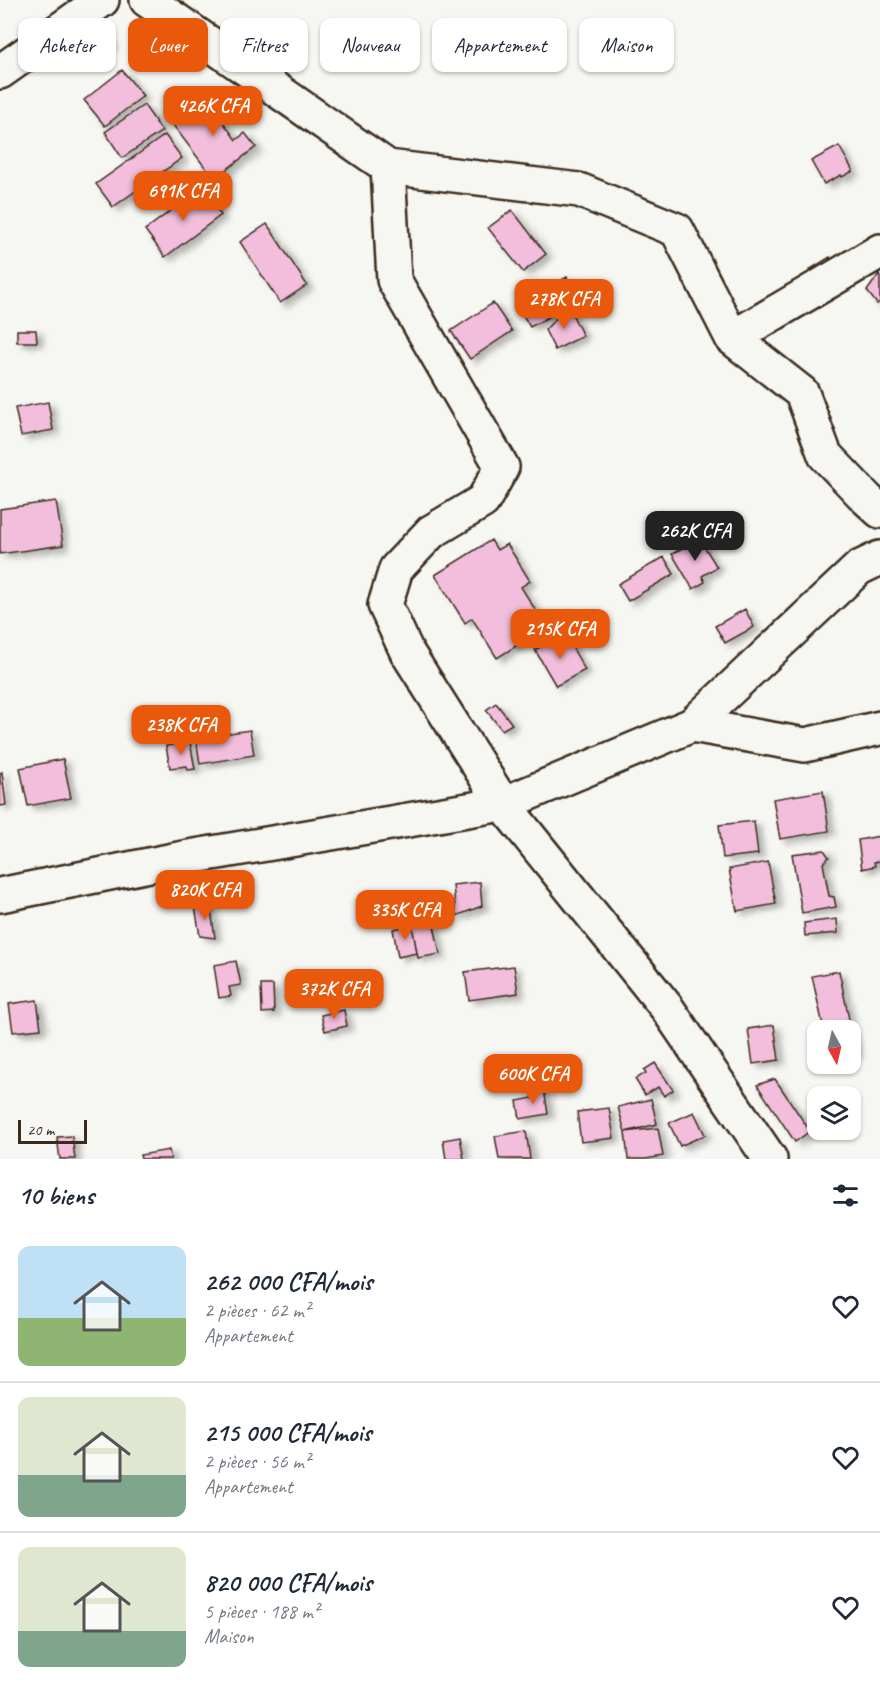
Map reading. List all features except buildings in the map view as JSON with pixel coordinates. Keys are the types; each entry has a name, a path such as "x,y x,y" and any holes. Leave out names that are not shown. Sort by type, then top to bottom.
{"street":[{"path":"0,72 102,0"},
{"path":"147,0 388,167 579,190 677,230 732,338 802,393 825,455 880,511"},
{"path":"388,167 394,280 502,467 483,501 431,532 396,569 385,605 407,652 503,804 667,1008 770,1159"},
{"path":"732,338 880,251"},
{"path":"0,895 189,857 503,804 692,725 860,568 880,558"},
{"path":"692,725 805,745 880,728"}]}
